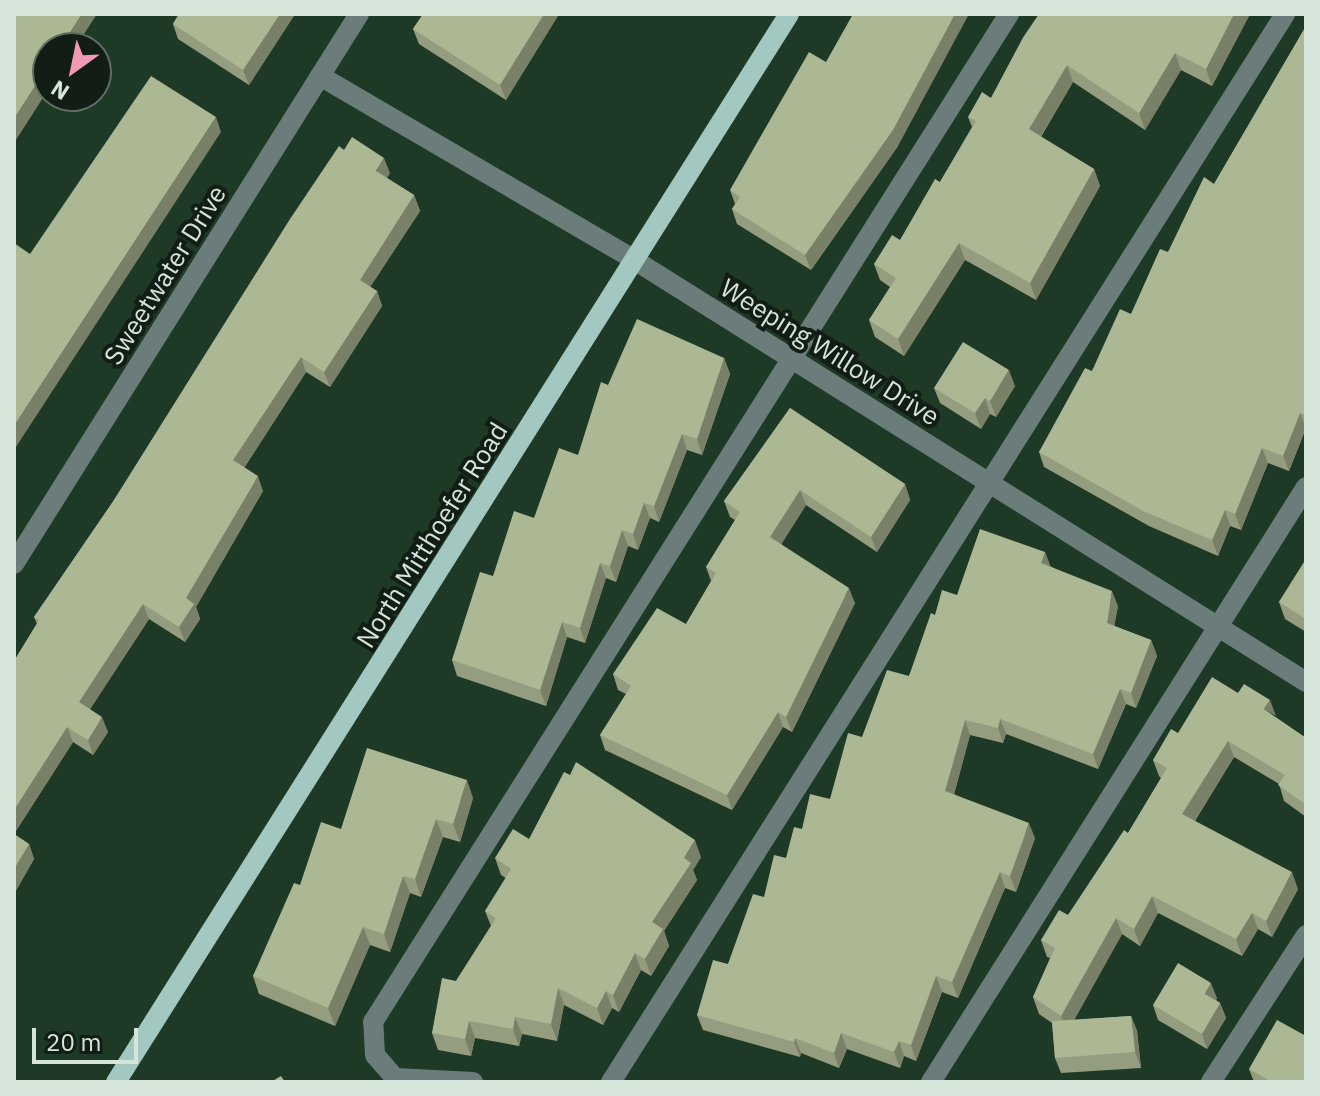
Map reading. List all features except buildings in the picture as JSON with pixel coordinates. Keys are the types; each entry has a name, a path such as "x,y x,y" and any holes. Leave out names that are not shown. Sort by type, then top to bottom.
{"main road":[{"name":"North Mitthoefer Road","path":"116,1082 789,14"}],"street":[{"name":"Sweetwater Drive","path":"14,564 359,14"},
{"path":"473,1082 395,1078 375,1055 373,1022 1009,14"},
{"path":"611,1082 1285,14"},
{"name":"Weeping Willow Drive","path":"320,76 636,261 1306,682"},
{"path":"931,1082 1306,487"},
{"path":"1211,1082 1306,935"}]}
